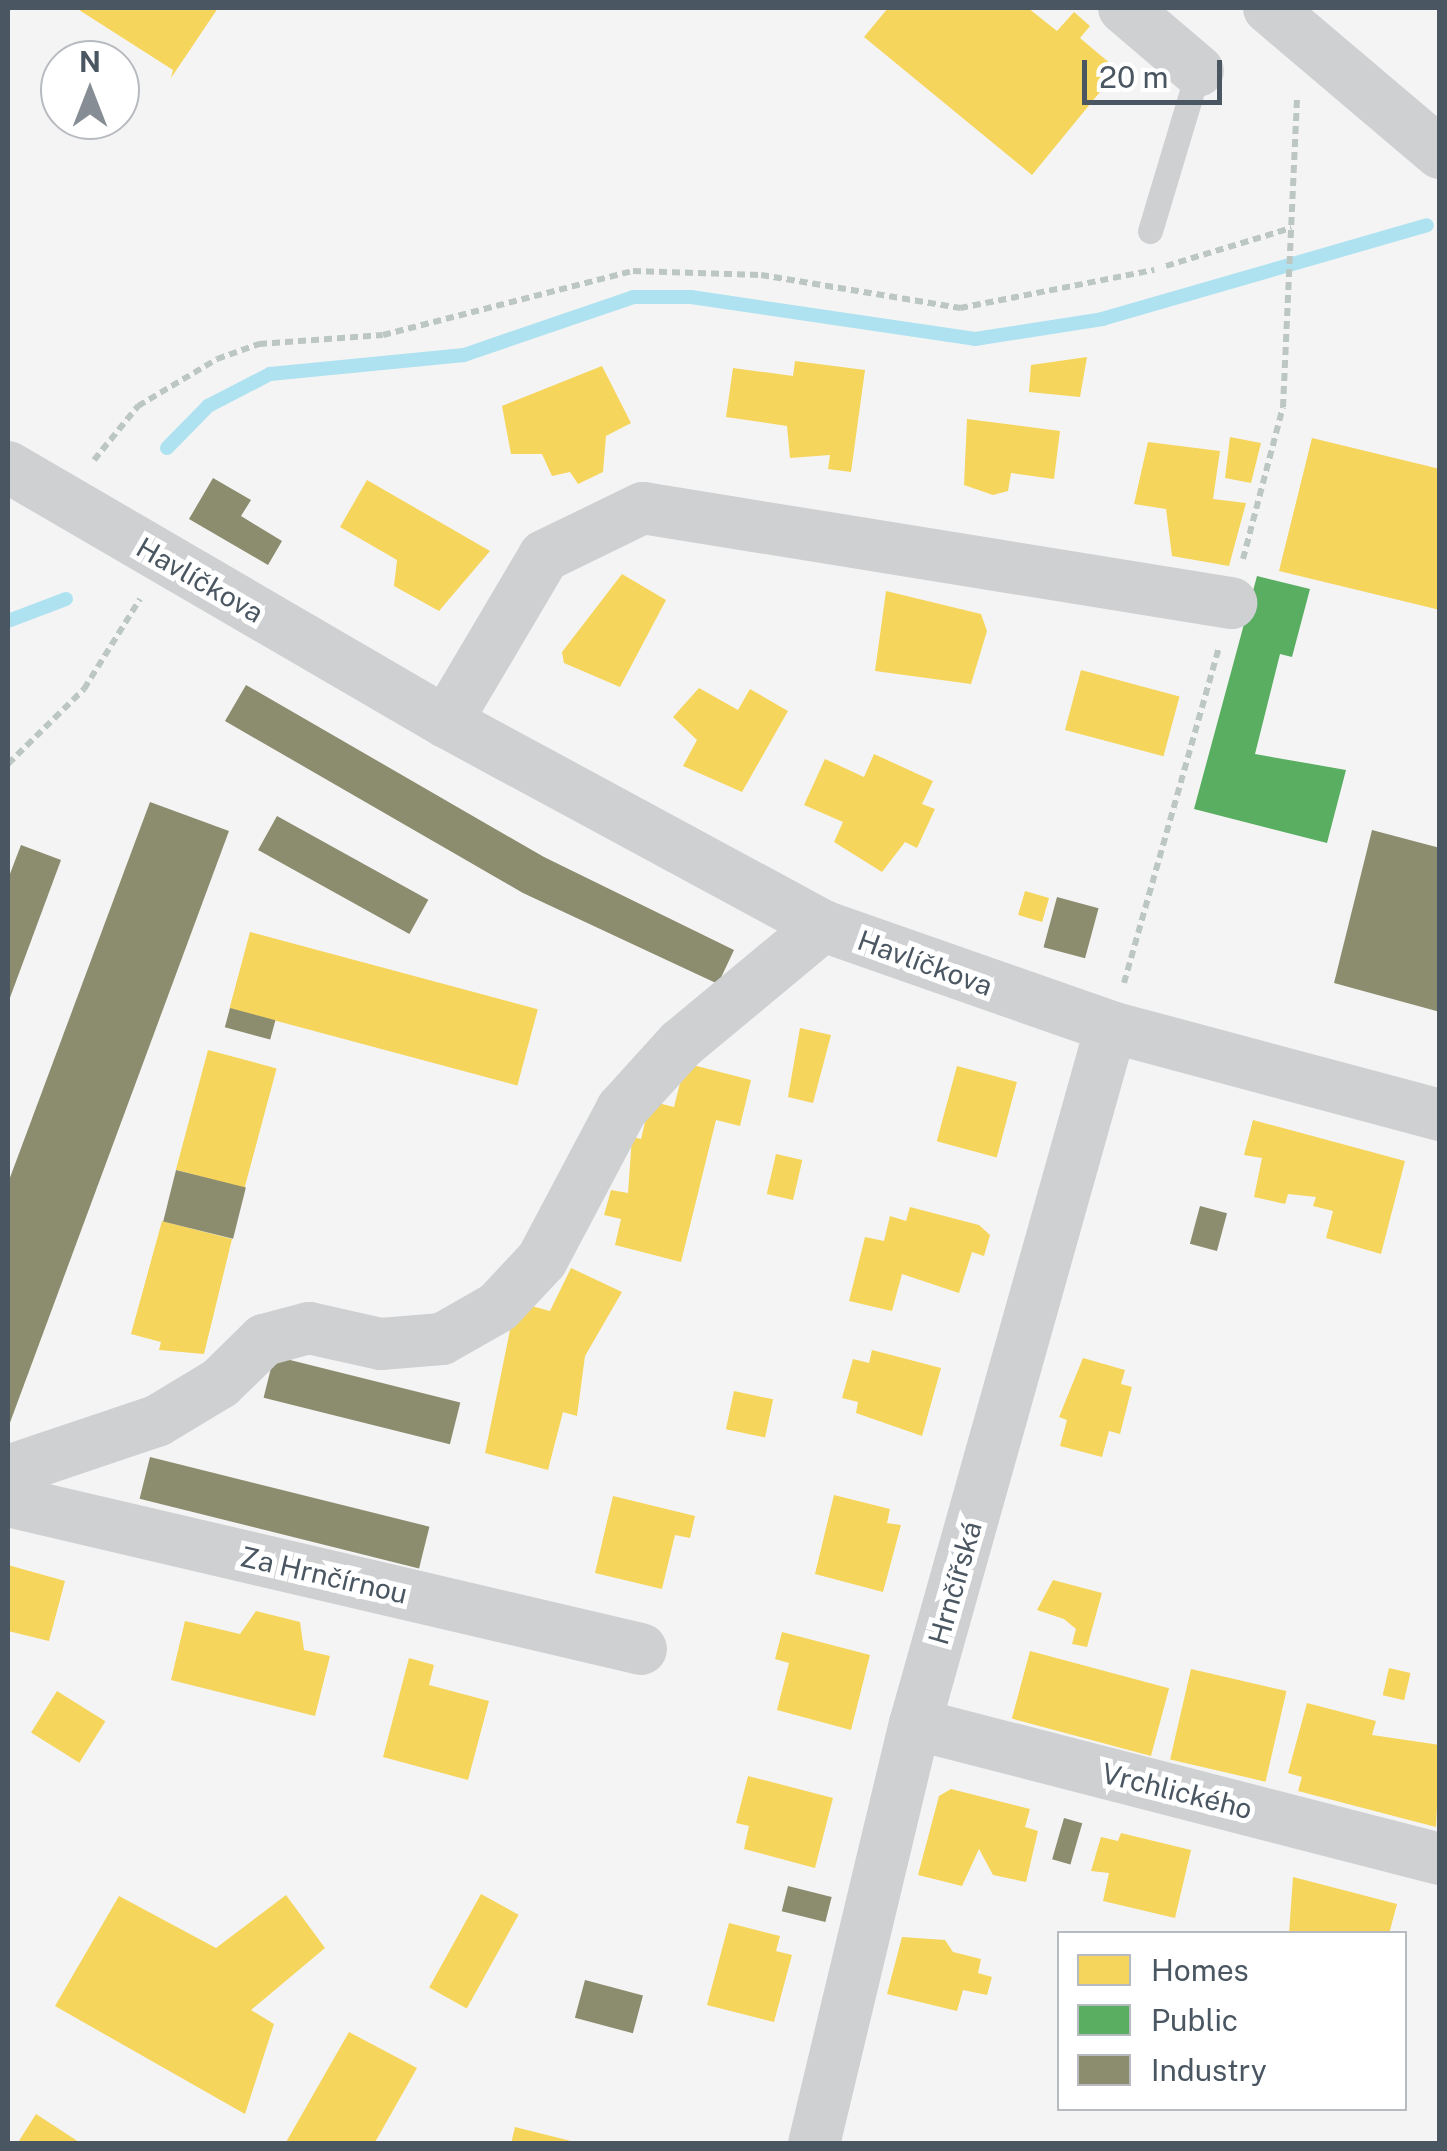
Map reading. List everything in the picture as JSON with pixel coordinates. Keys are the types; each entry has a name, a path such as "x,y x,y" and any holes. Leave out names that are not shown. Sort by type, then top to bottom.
{"street":[{"path":"1124,8 1198,71"},
{"path":"1281,11 1325,56 1440,153"},
{"name":"Havlíčkova","path":"8,467 446,722 824,926 1111,1027 1440,1115"},
{"path":"446,722 544,556 643,508 1231,603"},
{"path":"8,1471 157,1421 220,1383 264,1340 309,1328 382,1344 442,1339 498,1306 542,1260 622,1109 681,1044 824,926"},
{"name":"Hrnčířská","path":"814,2144 915,1724 1111,1027"},
{"name":"Za Hrnčírnou","path":"8,1501 641,1649"},
{"name":"Vrchlického","path":"915,1724 1440,1858"}],"lane":[{"path":"1150,230 1198,71"}],"path":[{"path":"1111,1027 1283,407 1293,290 1298,89 1325,56"},
{"path":"62,500 149,398 260,344 383,335 633,271 761,275 960,308 1025,300 1292,228"},
{"path":"8,764 84,689 164,560"}],"building: Homes":[{"path":"76,8 218,8 171,78 173,70 140,49 140,40 126,40"},
{"path":"888,8 1028,8 1057,31 1074,12 1090,26 1080,38 1118,70 1032,175 864,37"},
{"path":"1087,357 1080,397 1029,392 1031,365"},
{"path":"795,361 865,370 851,472 828,469 830,455 790,458 787,426 726,417 733,368 793,376"},
{"path":"602,366 631,423 606,436 603,472 578,484 570,472 552,476 542,454 511,454 502,406"},
{"path":"967,419 1060,431 1054,479 1011,473 1008,491 993,495 964,485"},
{"path":"1230,437 1261,443 1251,483 1225,478"},
{"path":"1312,438 1440,469 1440,610 1279,571"},
{"path":"1148,442 1220,451 1213,499 1246,503 1229,566 1172,556 1166,509 1134,504"},
{"path":"367,480 490,551 439,611 394,586 397,560 340,527"},
{"path":"622,574 666,600 620,687 564,663 562,652"},
{"path":"886,591 981,614 987,631 971,684 875,671"},
{"path":"1081,670 1180,696 1163,756 1065,730"},
{"path":"699,688 738,710 750,689 788,711 742,792 683,766 697,740 673,717"},
{"path":"874,754 933,781 922,804 935,809 917,848 905,842 882,872 834,842 843,822 804,805 825,759 864,777"},
{"path":"1025,891 1049,898 1042,922 1018,915"},
{"path":"250,932 538,1009 517,1085 230,1008"},
{"path":"800,1028 831,1035 813,1103 788,1097"},
{"path":"208,1050 277,1068 244,1188 176,1170"},
{"path":"685,1063 751,1080 740,1126 716,1120 681,1262 615,1245 621,1219 604,1215 611,1190 628,1193 632,1137 641,1139 650,1101 674,1107"},
{"path":"957,1066 1017,1082 997,1157 937,1141"},
{"path":"1253,1120 1405,1161 1381,1254 1326,1238 1333,1211 1313,1206 1316,1197 1288,1194 1285,1204 1254,1197 1262,1158 1244,1155"},
{"path":"776,1154 802,1160 793,1200 767,1194"},
{"path":"910,1207 979,1225 990,1235 984,1256 972,1252 959,1293 902,1274 892,1311 849,1301 865,1237 884,1241 890,1216 906,1221"},
{"path":"162,1221 232,1239 204,1354 159,1350 161,1342 131,1334"},
{"path":"571,1268 622,1292 585,1356 577,1416 563,1412 548,1470 485,1453 510,1330 524,1304 550,1311"},
{"path":"872,1350 941,1368 922,1436 856,1413 858,1402 842,1398 853,1359 869,1363"},
{"path":"1083,1358 1125,1370 1121,1384 1132,1387 1120,1434 1109,1431 1102,1457 1060,1446 1067,1420 1059,1417"},
{"path":"734,1391 773,1399 765,1437 726,1429"},
{"path":"834,1495 890,1509 887,1523 901,1525 883,1592 815,1574"},
{"path":"613,1496 695,1516 690,1538 675,1535 662,1589 595,1573"},
{"path":"8,1565 65,1581 49,1641 8,1631"},
{"path":"1053,1580 1102,1593 1087,1647 1072,1644 1076,1629 1064,1619 1037,1610"},
{"path":"256,1611 300,1622 304,1650 330,1656 315,1716 171,1680 185,1621 240,1634"},
{"path":"782,1632 870,1655 851,1730 777,1710 789,1663 775,1659"},
{"path":"1030,1651 1169,1688 1151,1756 1012,1719"},
{"path":"409,1658 434,1665 429,1685 489,1701 468,1780 383,1757"},
{"path":"1389,1668 1410,1673 1404,1700 1383,1695"},
{"path":"1191,1669 1286,1691 1266,1782 1170,1760"},
{"path":"57,1691 105,1721 79,1763 31,1733"},
{"path":"1307,1703 1376,1721 1372,1735 1440,1745 1436,1827 1298,1791 1302,1777 1288,1773"},
{"path":"748,1776 833,1798 815,1868 744,1849 749,1826 736,1823"},
{"path":"951,1789 1030,1809 1025,1827 1038,1831 1026,1882 993,1875 979,1849 962,1886 918,1875 939,1796"},
{"path":"1121,1833 1191,1850 1175,1918 1103,1901 1109,1873 1091,1871 1101,1837 1118,1841"},
{"path":"1293,1877 1397,1904 1390,1931 1289,1931"},
{"path":"481,1894 519,1915 467,2008 429,1988"},
{"path":"286,1895 325,1948 251,2010 274,2024 245,2114 55,2006 119,1896 216,1948"},
{"path":"729,1923 780,1936 776,1951 792,1955 774,2022 707,2005"},
{"path":"902,1937 945,1940 953,1952 981,1959 978,1973 992,1977 987,1995 963,1990 957,2011 887,1994"},
{"path":"349,2032 417,2068 374,2144 285,2144"},
{"path":"36,2114 82,2144 17,2144"},
{"path":"515,2127 575,2142 575,2144 511,2144"}],"building: Public":[{"path":"1257,576 1310,589 1292,657 1280,654 1255,754 1346,770 1327,843 1194,809"}],"building: Industry":[{"path":"213,478 251,500 241,516 282,541 268,565 189,519"},
{"path":"246,685 544,857 734,950 718,984 523,893 225,721"},
{"path":"150,802 229,831 8,1428 8,1183"},
{"path":"277,816 428,900 409,934 258,850"},
{"path":"1372,830 1440,848 1440,1012 1334,983"},
{"path":"21,845 61,860 8,1003 8,879"},
{"path":"1057,897 1099,908 1085,958 1044,947"},
{"path":"230,1008 275,1020 270,1039 225,1027"},
{"path":"176,1170 246,1187 233,1239 163,1221"},
{"path":"1200,1206 1227,1213 1217,1251 1190,1244"},
{"path":"274,1356 460,1402 450,1444 264,1398"},
{"path":"150,1457 429,1527 419,1568 140,1499"},
{"path":"1064,1818 1082,1823 1070,1865 1052,1859"},
{"path":"788,1886 832,1897 825,1922 782,1911"},
{"path":"585,1980 643,1996 633,2033 575,2018"}],"waterway":[{"path":"167,448 208,406 270,374 464,355 633,297 691,297 975,339 1102,319 1427,225"},
{"path":"8,621 66,599"}]}
